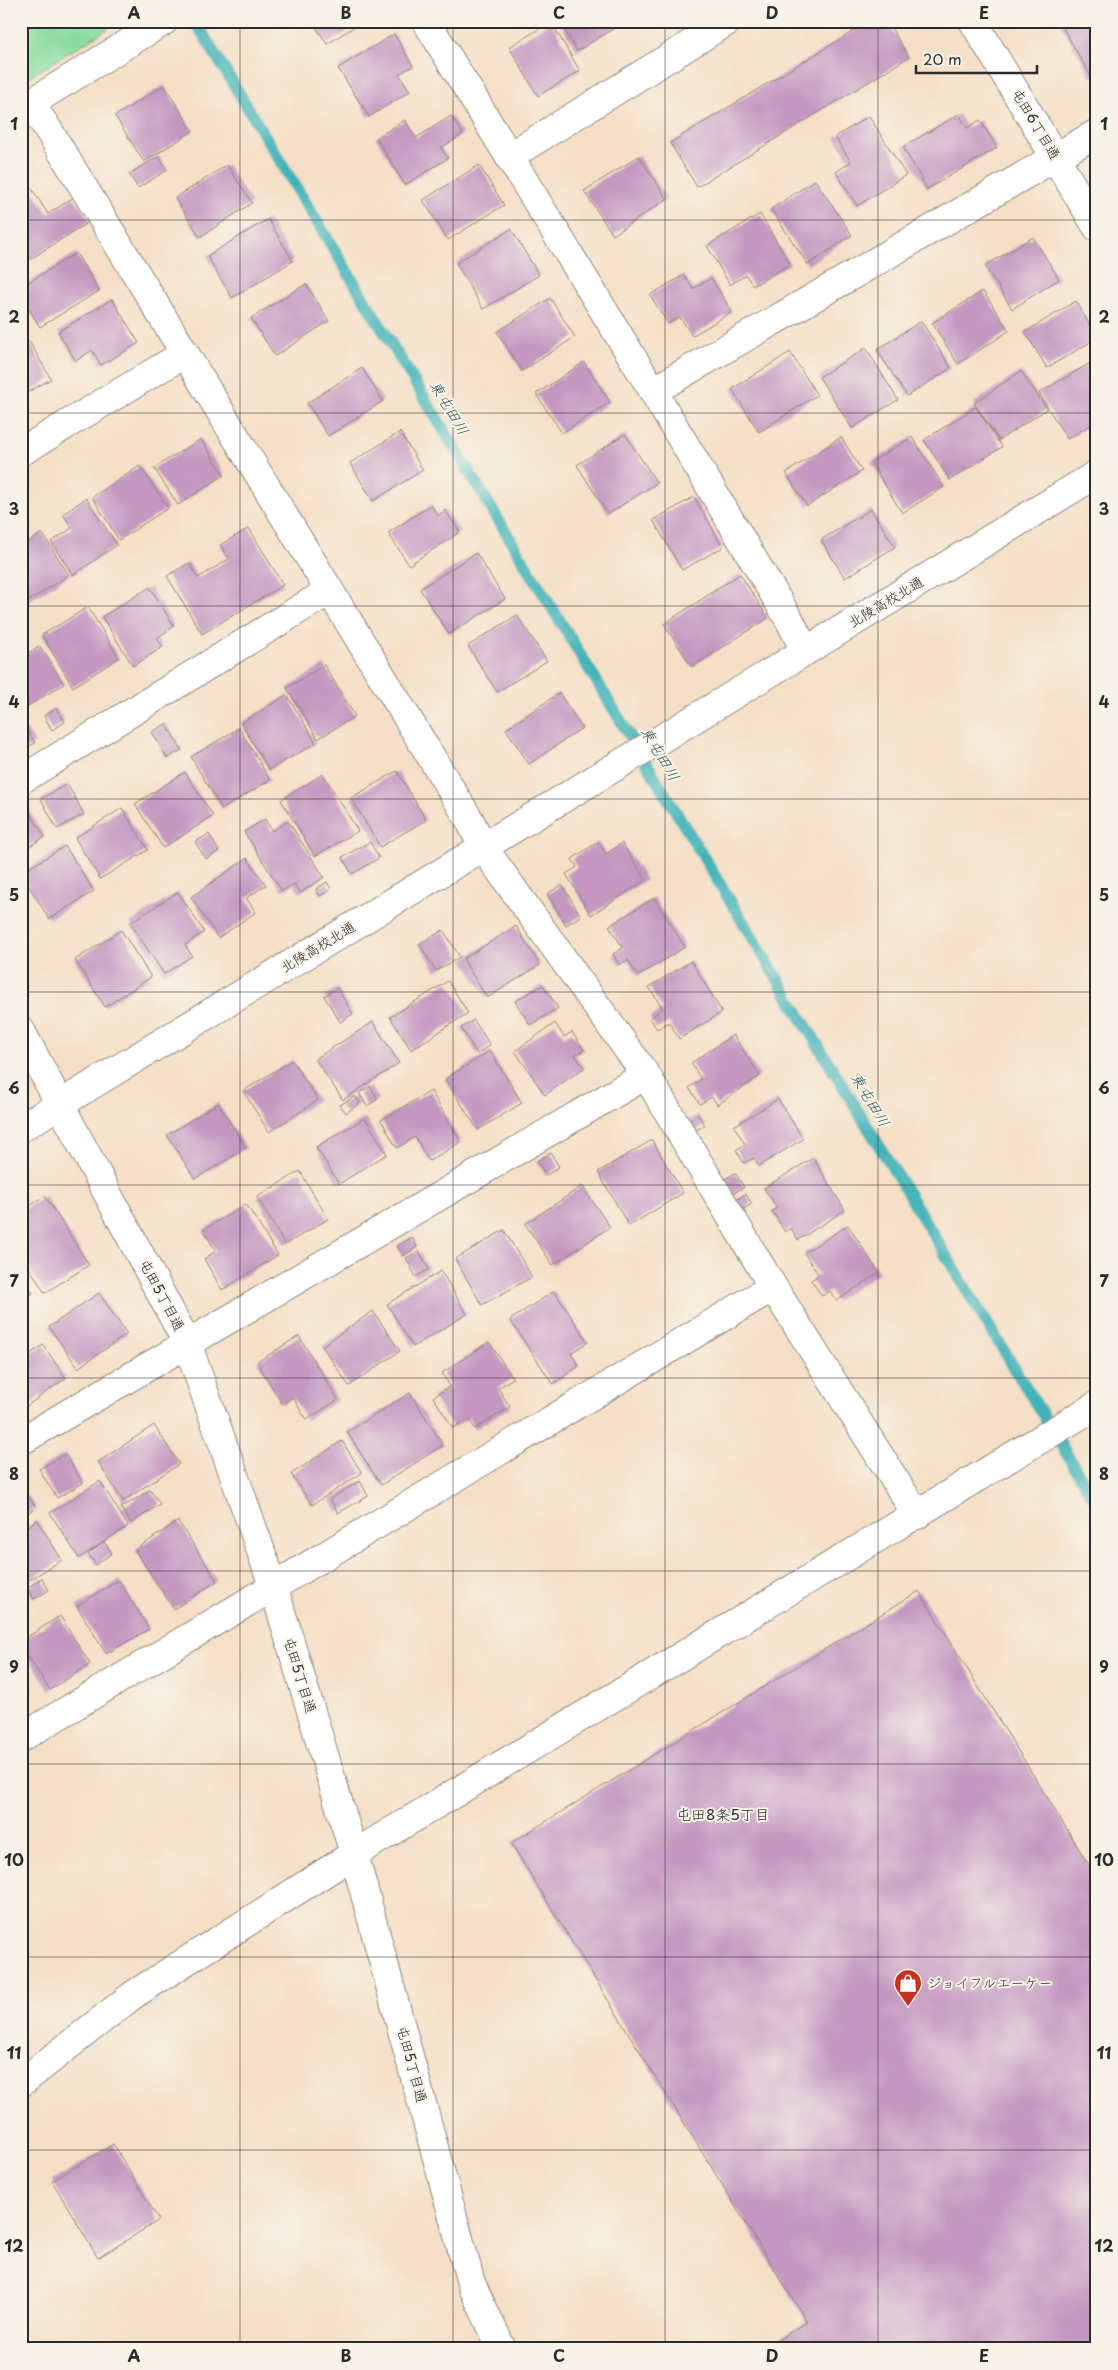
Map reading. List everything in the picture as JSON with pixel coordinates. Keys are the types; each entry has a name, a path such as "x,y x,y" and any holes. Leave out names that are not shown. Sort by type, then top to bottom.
{"street":[{"path":"426,21 653,391 785,613 805,651"},
{"path":"510,156 728,21"},
{"name":"屯田6丁目通","path":"973,21 1097,227"},
{"path":"152,24 26,106 46,126 463,811 483,847 646,1074 773,1286 917,1515"},
{"path":"653,391 1097,133"},
{"path":"21,452 184,354"},
{"name":"北陵高校北通","path":"21,1128 1097,474"},
{"path":"21,780 329,592"},
{"name":"屯田5丁目通","path":"21,1031 187,1343 274,1588 354,1854 472,2284 502,2349"},
{"path":"21,1441 646,1074"},
{"path":"21,1738 274,1588 773,1286"},
{"path":"21,2083 133,1995 354,1854 1093,1407"}],"green space":[{"path":"21,21 110,21 109,28 21,82"}],"building":[{"path":"312,21 363,21 327,44"},
{"path":"559,21 626,21 577,51"},
{"path":"870,21 887,21 909,57 697,187 670,143"},
{"path":"1067,21 1097,21 1097,75 1092,78 1061,25"},
{"path":"551,22 580,71 538,96 509,47"},
{"path":"394,34 413,66 399,74 410,91 369,117 338,68"},
{"path":"21,52 28,63 21,67"},
{"path":"164,85 193,131 144,162 115,116"},
{"path":"959,114 967,128 980,120 997,148 927,189 903,147"},
{"path":"451,116 463,134 441,148 448,158 405,185 376,138 405,120 416,138"},
{"path":"869,116 906,175 857,206 836,172 851,162 835,137"},
{"path":"159,156 167,170 138,188 129,174"},
{"path":"639,156 667,199 613,235 584,191"},
{"path":"227,165 252,203 200,237 175,198"},
{"path":"479,165 504,205 448,240 423,200"},
{"path":"21,172 48,214 74,197 90,221 21,265"},
{"path":"815,180 852,235 808,265 771,209"},
{"path":"760,214 790,264 753,286 746,275 730,285 707,246"},
{"path":"268,219 293,261 232,298 207,256"},
{"path":"511,229 539,275 483,309 456,263"},
{"path":"1033,237 1059,279 1012,309 985,266"},
{"path":"76,253 99,291 40,327 21,296 21,287"},
{"path":"684,275 693,289 711,278 732,312 692,336 680,317 668,324 650,295"},
{"path":"306,284 329,321 275,356 251,318"},
{"path":"983,291 1009,331 958,364 932,323"},
{"path":"550,298 575,337 522,371 497,332"},
{"path":"112,299 139,343 101,365 92,350 76,361 58,332"},
{"path":"1076,301 1097,338 1047,368 1025,332"},
{"path":"921,321 951,368 907,396 877,350"},
{"path":"29,341 51,379 21,396 21,345"},
{"path":"866,348 898,400 852,428 819,377"},
{"path":"790,352 817,395 759,432 732,389"},
{"path":"1097,359 1097,421 1067,439 1039,393"},
{"path":"584,362 610,402 562,433 536,394"},
{"path":"362,368 383,401 328,436 307,403"},
{"path":"1021,371 1047,409 999,440 974,403"},
{"path":"976,407 1002,447 950,480 924,440"},
{"path":"400,432 423,470 373,501 350,463"},
{"path":"625,434 657,483 608,514 577,465"},
{"path":"841,437 862,471 807,506 786,473"},
{"path":"912,437 944,487 902,513 871,462"},
{"path":"201,439 224,475 178,505 154,468"},
{"path":"140,466 168,508 119,540 92,497"},
{"path":"694,497 723,547 682,570 653,520"},
{"path":"86,498 117,545 73,575 51,542 72,528 63,514"},
{"path":"431,505 438,516 445,510 460,532 409,565 388,533"},
{"path":"871,509 895,547 845,578 821,540"},
{"path":"249,528 283,585 202,634 167,576 189,563 198,578 229,559 220,545"},
{"path":"42,533 69,575 21,606 21,547"},
{"path":"476,553 505,599 449,634 420,589"},
{"path":"740,574 768,618 692,667 664,624"},
{"path":"150,587 174,626 157,638 163,647 133,666 102,617"},
{"path":"88,607 119,658 73,687 42,635"},
{"path":"517,615 547,661 497,692 468,646"},
{"path":"40,646 64,684 21,710 21,657"},
{"path":"324,665 355,716 318,739 287,688"},
{"path":"559,693 582,728 529,764 506,729"},
{"path":"287,695 316,743 269,770 241,723"},
{"path":"56,708 65,722 52,730 44,716"},
{"path":"21,721 35,743 21,751"},
{"path":"166,724 182,750 167,758 152,732"},
{"path":"239,728 270,780 222,809 191,757"},
{"path":"397,771 426,820 380,847 351,798"},
{"path":"185,772 213,816 163,848 135,804"},
{"path":"323,774 358,831 315,856 281,800"},
{"path":"67,784 84,814 57,829 41,799"},
{"path":"27,808 45,837 30,846 21,831 21,811"},
{"path":"122,808 148,850 100,879 75,838"},
{"path":"265,819 272,831 288,821 324,877 300,893 294,884 282,891 244,832"},
{"path":"209,834 219,851 206,859 195,842"},
{"path":"370,842 379,858 352,874 342,857"},
{"path":"598,842 606,854 622,843 646,880 591,915 566,874 577,867 572,859"},
{"path":"65,846 94,891 49,919 21,873"},
{"path":"247,858 266,885 246,898 256,912 218,938 191,897"},
{"path":"327,882 331,889 320,896 316,889"},
{"path":"562,885 581,916 566,925 547,894"},
{"path":"178,892 204,932 185,945 192,956 164,974 130,923"},
{"path":"654,898 685,947 638,976 628,960 619,965 613,954 623,948 609,926"},
{"path":"516,926 540,965 487,998 463,959"},
{"path":"121,930 151,977 105,1007 75,960"},
{"path":"443,930 460,957 436,971 419,944"},
{"path":"691,961 722,1012 679,1039 669,1022 657,1029 650,1018 663,1009 649,987"},
{"path":"448,981 468,1013 411,1050 390,1017"},
{"path":"543,985 558,1008 530,1025 515,1001"},
{"path":"337,988 353,1014 340,1022 324,996"},
{"path":"474,1020 490,1045 477,1054 461,1028"},
{"path":"373,1022 399,1063 343,1100 315,1059"},
{"path":"555,1023 564,1037 572,1032 584,1050 575,1055 584,1068 545,1095 515,1051"},
{"path":"733,1035 760,1076 717,1105 712,1097 700,1104 689,1088 701,1079 691,1063"},
{"path":"490,1051 522,1103 478,1130 445,1079"},
{"path":"292,1060 318,1100 269,1132 243,1091"},
{"path":"370,1086 378,1099 367,1106 359,1093"},
{"path":"431,1091 461,1142 429,1161 415,1137 397,1148 381,1120"},
{"path":"355,1096 360,1103 346,1113 340,1105"},
{"path":"778,1099 803,1139 759,1166 754,1158 744,1163 736,1150 745,1144 734,1126"},
{"path":"218,1103 246,1148 195,1179 167,1135"},
{"path":"698,1115 705,1125 691,1133 685,1123"},
{"path":"365,1118 387,1154 339,1184 316,1147"},
{"path":"652,1140 683,1193 629,1226 598,1172"},
{"path":"551,1153 559,1167 546,1175 537,1161"},
{"path":"813,1158 845,1210 798,1240 791,1228 785,1232 772,1211 777,1208 764,1188"},
{"path":"300,1171 328,1219 285,1245 257,1197"},
{"path":"735,1173 744,1187 731,1195 722,1181"},
{"path":"582,1186 610,1227 553,1265 525,1224"},
{"path":"746,1194 752,1204 740,1211 734,1201"},
{"path":"45,1196 89,1265 45,1293 21,1255 21,1212"},
{"path":"246,1204 278,1255 222,1290 204,1259 216,1251 203,1230"},
{"path":"848,1225 879,1273 836,1301 830,1291 822,1296 811,1280 819,1275 804,1253"},
{"path":"504,1230 532,1277 482,1305 455,1259"},
{"path":"412,1237 417,1247 403,1256 397,1246"},
{"path":"419,1251 429,1269 416,1277 406,1258"},
{"path":"441,1271 467,1314 413,1347 387,1304"},
{"path":"21,1276 33,1293 21,1301"},
{"path":"554,1291 588,1342 571,1353 579,1366 553,1384 510,1320"},
{"path":"99,1293 127,1334 78,1368 49,1327"},
{"path":"373,1311 400,1351 349,1386 322,1346"},
{"path":"299,1336 338,1400 306,1420 293,1397 282,1404 257,1362"},
{"path":"489,1342 513,1378 498,1388 510,1407 475,1429 469,1418 453,1428 433,1397 450,1386 442,1373"},
{"path":"43,1345 66,1378 21,1410 21,1351 26,1357"},
{"path":"410,1393 443,1445 381,1485 347,1432"},
{"path":"154,1425 179,1464 123,1501 98,1462"},
{"path":"342,1441 362,1473 312,1505 291,1474"},
{"path":"65,1454 83,1483 57,1498 39,1469"},
{"path":"100,1481 128,1526 79,1558 50,1513"},
{"path":"360,1481 368,1496 338,1513 330,1499"},
{"path":"150,1490 160,1504 131,1523 121,1508"},
{"path":"28,1496 36,1507 27,1514 21,1506 21,1501"},
{"path":"37,1520 62,1560 21,1585 21,1531"},
{"path":"178,1521 217,1581 174,1609 135,1550"},
{"path":"104,1542 112,1553 96,1565 88,1554"},
{"path":"42,1578 49,1590 34,1599 27,1588"},
{"path":"119,1580 149,1629 106,1654 77,1606"},
{"path":"919,1591 1097,1878 1097,2349 763,2349 807,2322 511,1843"},
{"path":"60,1616 90,1664 50,1690 21,1646 21,1641"},
{"path":"21,1687 29,1696 21,1702"},
{"path":"113,2144 159,2220 98,2258 52,2181"}],"waterway":[{"name":"東屯田川","path":"195,21 1097,1504"}],"place":[{"name":"ジョイフルエーケー","path":"908,2007"}],"district":[{"name":"屯田8条5丁目","path":"723,1815"}]}
